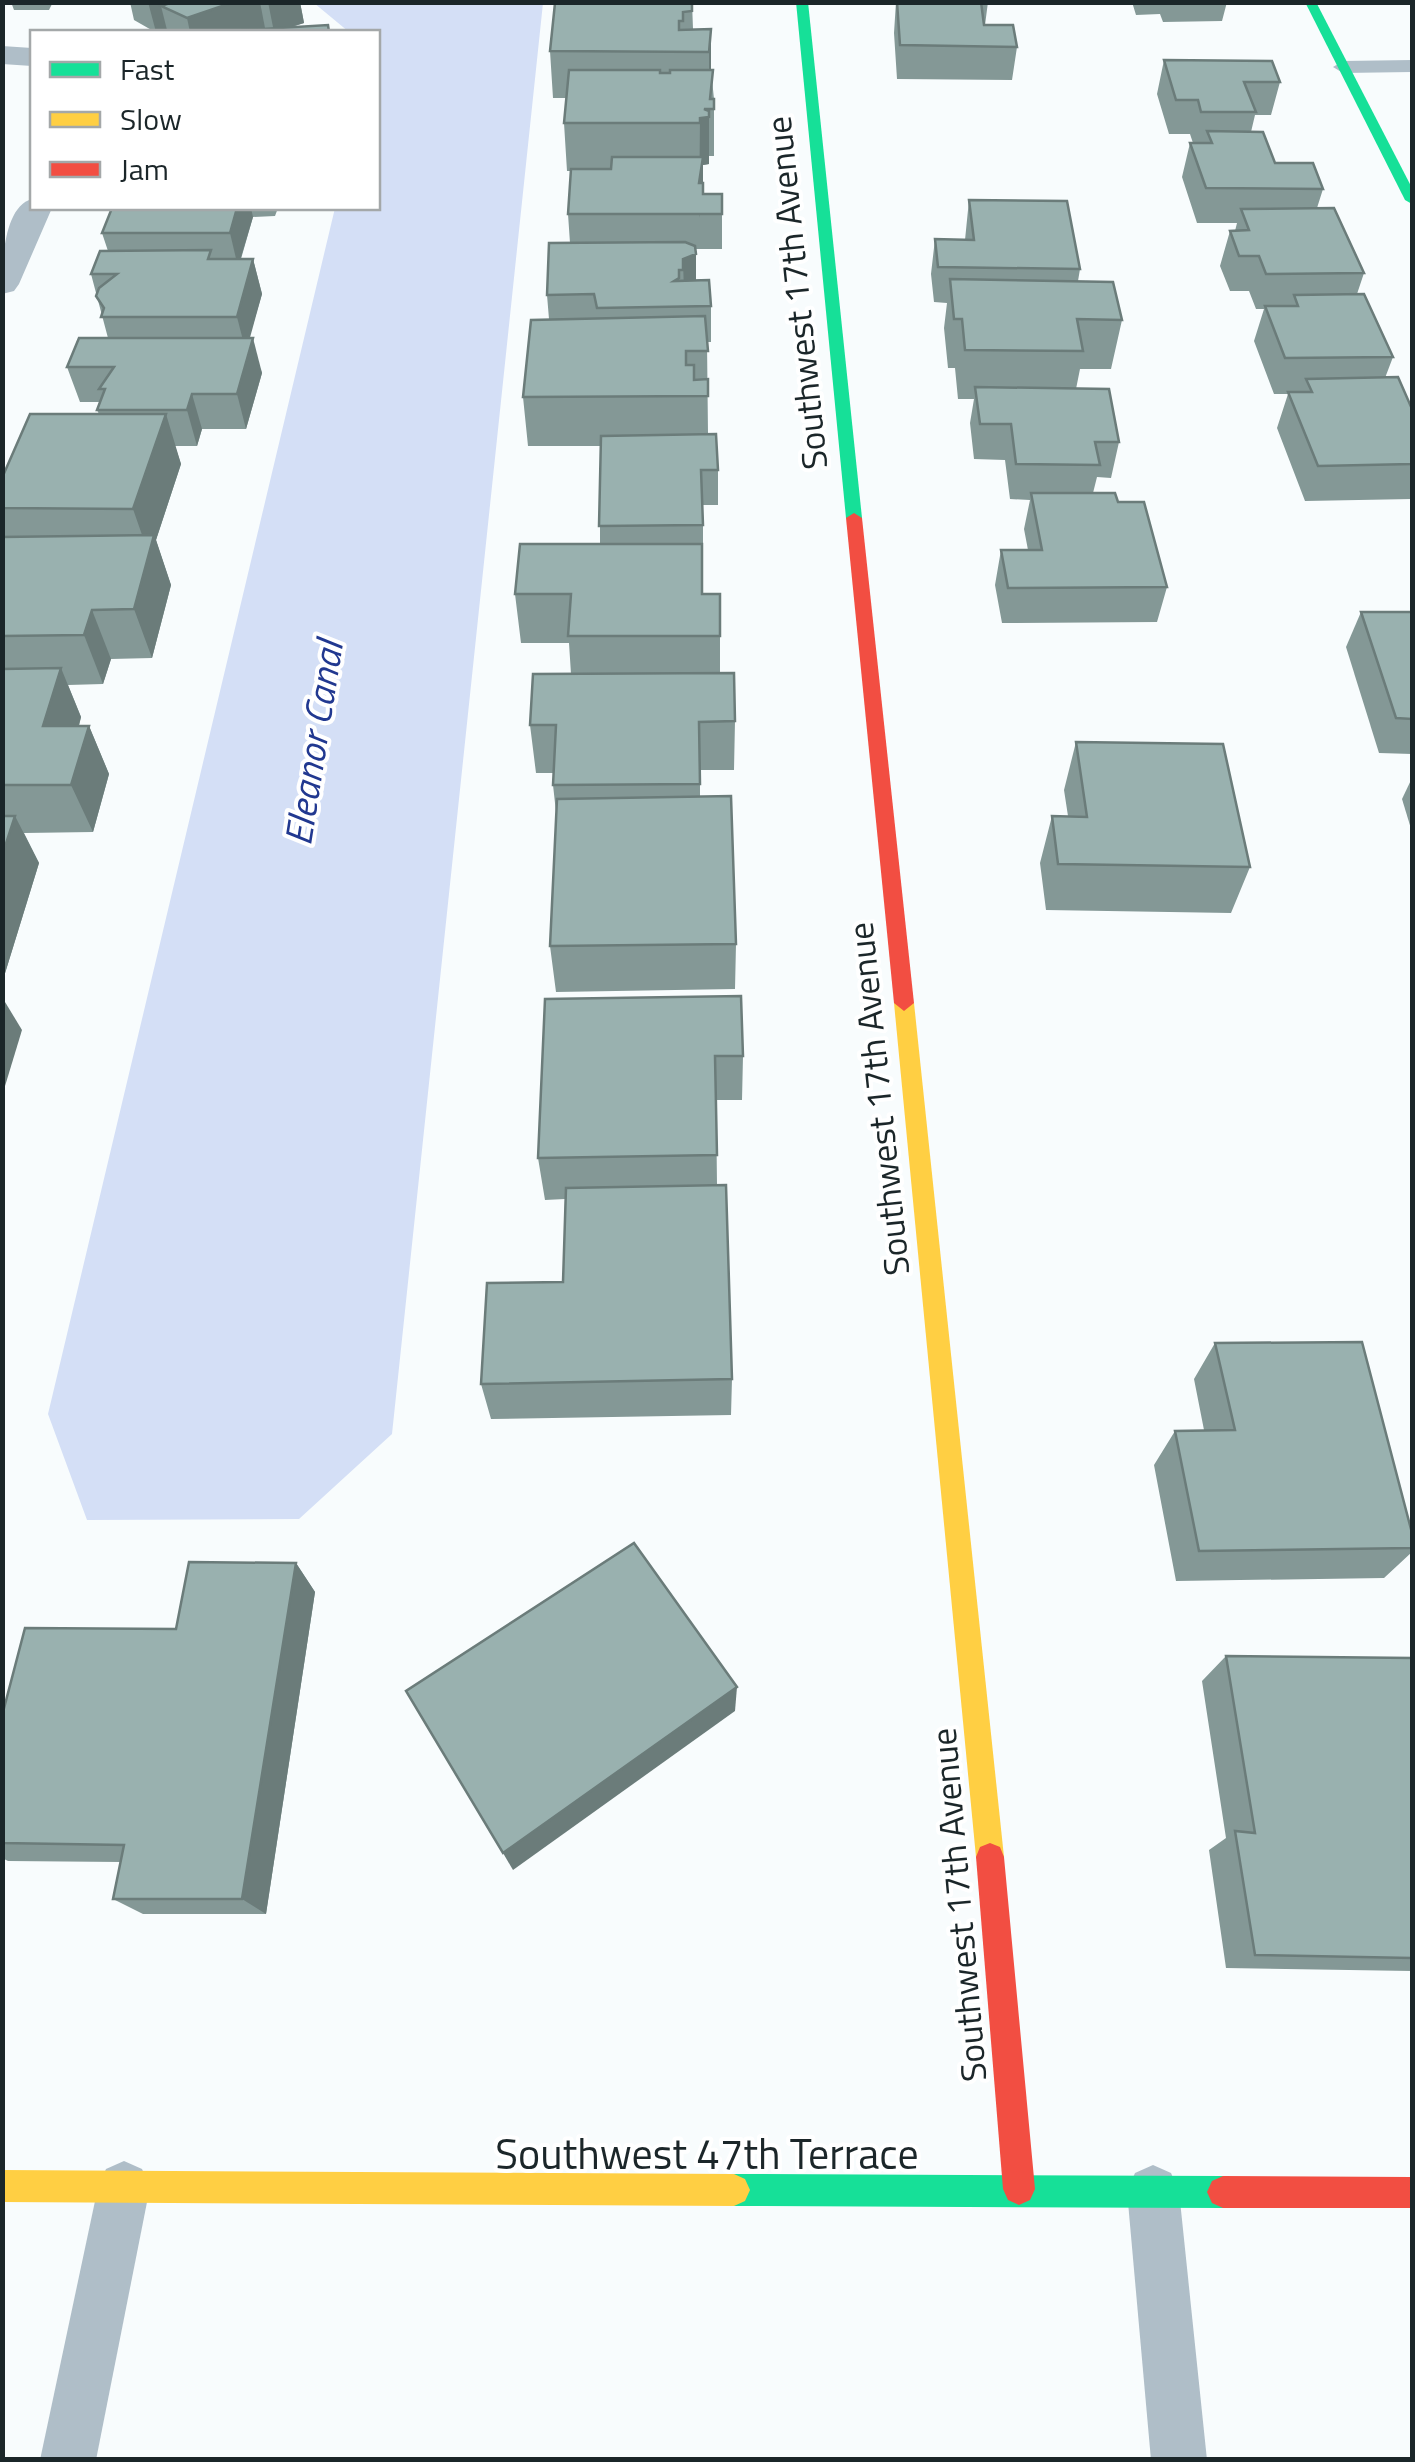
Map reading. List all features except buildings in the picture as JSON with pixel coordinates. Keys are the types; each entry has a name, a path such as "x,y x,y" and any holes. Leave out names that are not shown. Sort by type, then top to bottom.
{"street":[{"name":"Southwest 17th Avenue","path":"802,2 1000,1954 1019,2189"},
{"path":"1310,2 1412,200"},
{"path":"2,55 30,56"},
{"path":"2,284 35,210"},
{"name":"Southwest 47th Terrace","path":"2,2186 722,2193 1019,2189 1412,2193"}],"lane":[{"path":"1344,67 1412,66"},
{"path":"68,2460 124,2187"},
{"path":"1152,2191 1179,2460"}],"water":[{"name":"Eleanor Canal","path":"314,3 543,3 392,1434 299,1519 87,1520 48,1414 335,210 380,210 380,30 347,30"}],"traffic: fast":[{"path":"802,2 854,518"},
{"path":"1310,2 1412,200"},
{"path":"734,2190 1223,2192"}],"traffic: slow":[{"path":"904,1003 990,1857"},
{"path":"2,2186 734,2190"}],"traffic: jam":[{"path":"854,518 904,1003"},
{"path":"990,1857 1019,2189"},
{"path":"1223,2192 1412,2193"}]}
